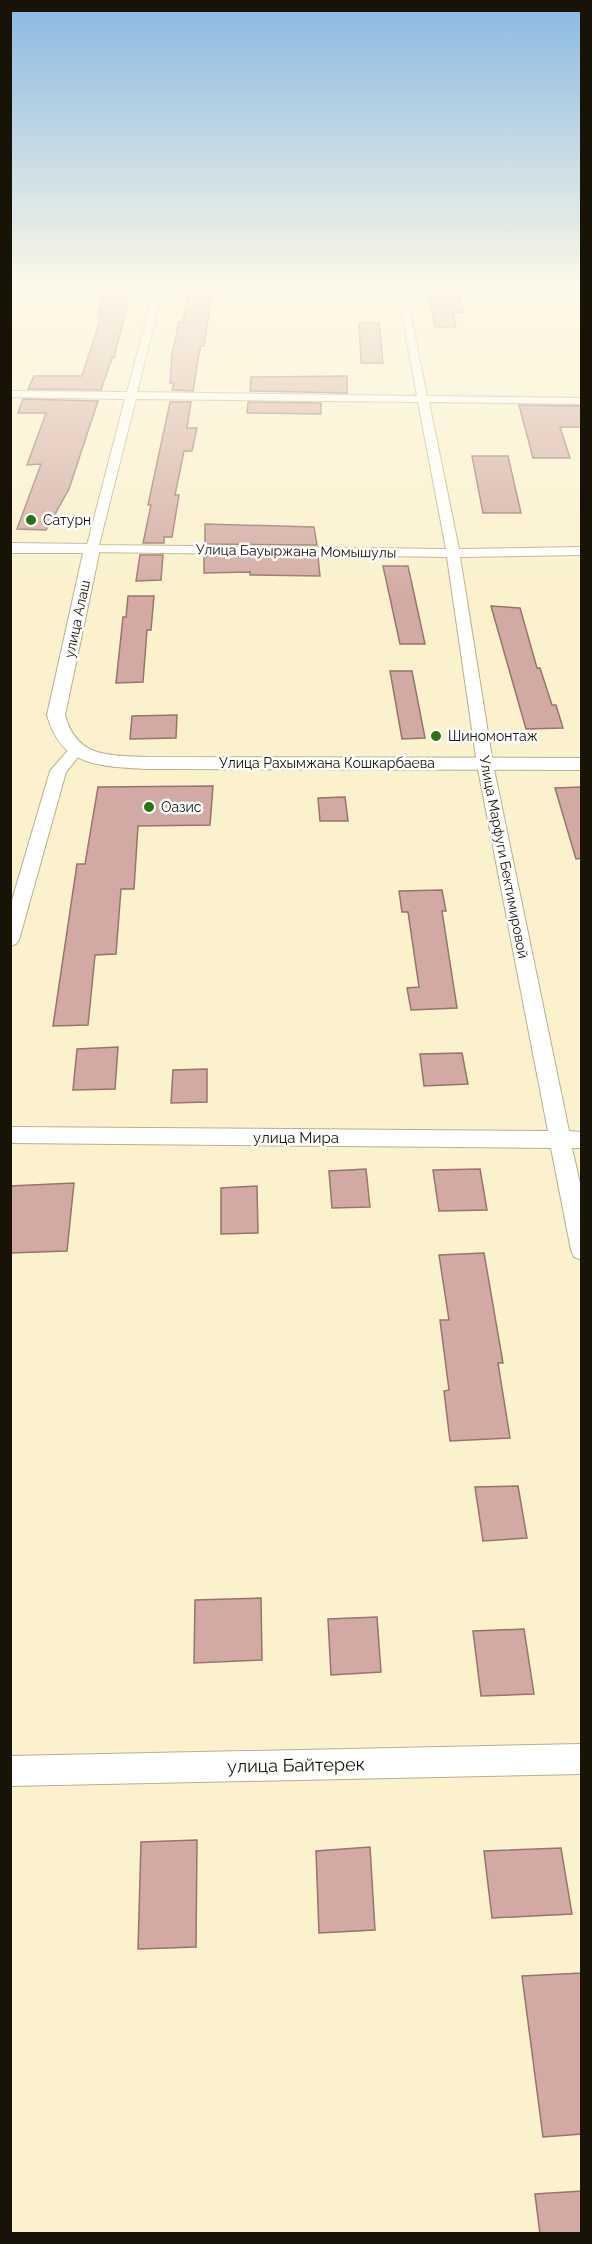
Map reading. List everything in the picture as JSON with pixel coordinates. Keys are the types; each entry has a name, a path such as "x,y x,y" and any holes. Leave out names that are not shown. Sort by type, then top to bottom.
{"street":[{"name":"улица Алаш","path":"75,751 65,742 58,729 56,715 92,549 133,392"},
{"name":"Улица Марфуги Бектимировой","path":"421,392 453,553 485,764 571,1140 582,1250"},
{"path":"10,394 582,401"},
{"name":"Улица Бауыржана Момышулы","path":"10,548 453,553 582,551"},
{"path":"10,940 58,771 75,751"},
{"name":"Улица Рахымжана Кошкарбаева","path":"75,751 114,761 146,763 582,764"},
{"name":"улица Мира","path":"10,1135 571,1140"},
{"name":"улица Байтерек","path":"10,1771 582,1759"}],"building":[{"path":"285,392 347,392 347,393"},
{"path":"23,399 98,401 69,489 46,530 17,529 41,464 27,465 46,413 18,413"},
{"path":"170,402 191,402 187,428 197,428 192,451 184,451 175,495 179,495 172,537 164,537 164,543 143,543 151,505 148,505"},
{"path":"248,402 321,403 321,414 247,413"},
{"path":"519,405 582,406 582,427 560,427 570,458 533,458"},
{"path":"472,456 508,456 521,513 483,513"},
{"path":"205,524 314,527 317,545 205,544"},
{"path":"140,555 163,555 161,580 136,581"},
{"path":"204,556 318,557 320,576 250,575 250,572 204,573"},
{"path":"383,566 408,566 425,644 400,644"},
{"path":"128,596 154,596 151,630 147,630 143,682 116,683 123,617 126,617"},
{"path":"491,606 520,608 537,668 540,668 552,705 556,705 563,728 526,729"},
{"path":"390,671 412,671 425,738 402,739"},
{"path":"177,715 176,738 130,739 132,716"},
{"path":"213,786 210,825 138,826 134,889 121,889 116,954 95,955 88,1025 53,1026 77,864 85,864 98,787"},
{"path":"582,787 582,858 576,859 555,788"},
{"path":"345,797 348,821 320,821 318,798"},
{"path":"442,890 446,911 442,911 457,1008 411,1010 407,988 419,987 408,912 402,912 399,891"},
{"path":"118,1047 115,1089 73,1090 77,1049"},
{"path":"462,1053 468,1084 424,1086 420,1054"},
{"path":"207,1069 207,1102 171,1103 173,1070"},
{"path":"366,1169 370,1207 332,1208 329,1171"},
{"path":"480,1169 487,1210 439,1211 433,1170"},
{"path":"74,1183 67,1251 10,1253 10,1186"},
{"path":"257,1186 258,1233 221,1234 221,1188"},
{"path":"484,1253 503,1363 498,1363 510,1438 450,1441 444,1391 449,1390 440,1320 449,1320 439,1255"},
{"path":"518,1486 527,1538 483,1541 475,1487"},
{"path":"261,1598 262,1660 194,1663 195,1600"},
{"path":"377,1617 381,1672 331,1675 328,1619"},
{"path":"524,1629 534,1694 481,1696 473,1631"},
{"path":"197,1840 196,1947 138,1949 141,1842"},
{"path":"370,1847 375,1930 319,1933 316,1851"},
{"path":"561,1848 572,1914 492,1918 484,1851"},
{"path":"582,1973 582,2134 543,2137 522,1976"},
{"path":"582,2191 582,2234 540,2234 535,2194"}],"place":[{"name":"Сатурн","path":"31,520"},
{"name":"Шиномонтаж","path":"436,736"},
{"name":"Оазис","path":"149,807"}]}
